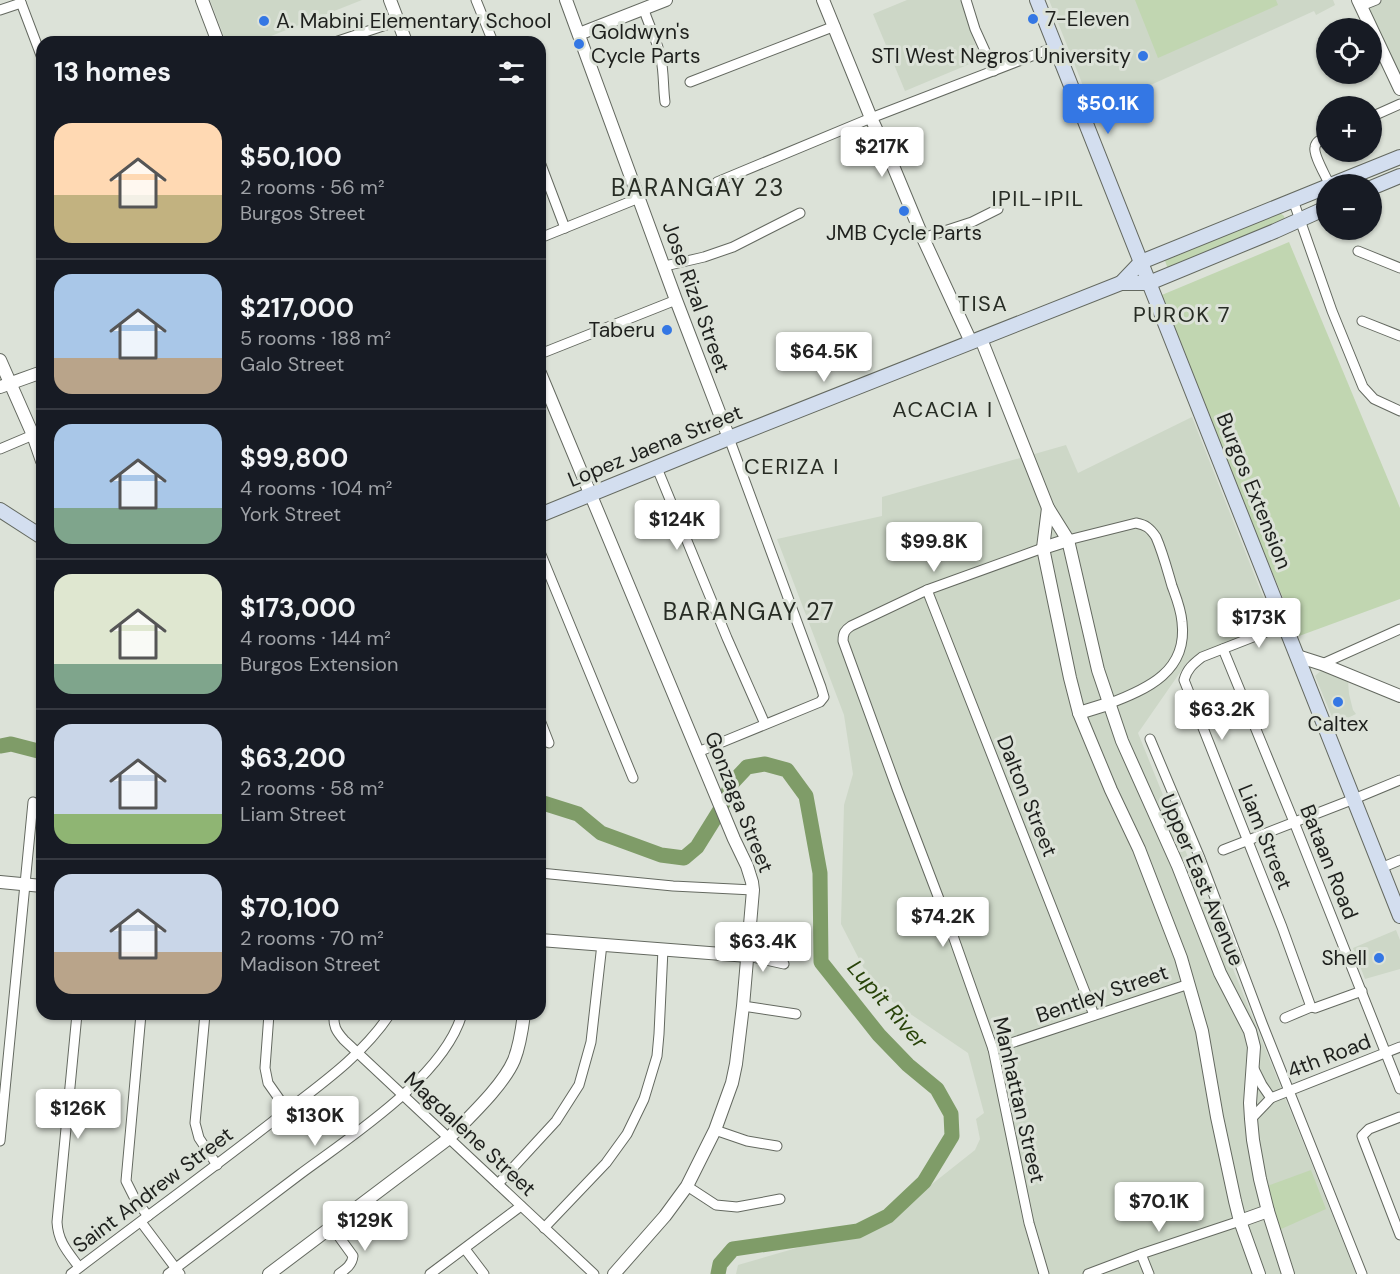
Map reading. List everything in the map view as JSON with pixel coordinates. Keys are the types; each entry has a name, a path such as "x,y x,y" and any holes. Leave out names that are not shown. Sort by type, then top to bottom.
{"main road":[{"name":"Burgos Extension","path":"1037,0 1400,916"},
{"name":"Lopez Jaena Street","path":"1357,174 1400,157"},
{"path":"1382,183 1400,176"},
{"name":"Lopez Jaena Street","path":"1120,283 1141,262 1316,191"},
{"name":"Lopez Jaena Street","path":"546,512 1120,283 1149,283 1316,212"},
{"path":"0,510 36,533"}],"street":[{"path":"201,0 216,36"},
{"path":"390,0 404,36"},
{"path":"476,0 491,36"},
{"name":"Jose Rizal Street","path":"566,0 729,438"},
{"path":"579,34 666,0"},
{"name":"Upper East Avenue","path":"824,0 871,118 923,238 976,340 1048,508 1068,540 1108,704 1137,777 1178,866 1209,950 1250,1031 1254,1047 1251,1119 1260,1179 1288,1274"},
{"path":"966,0 975,29 994,70"},
{"path":"1376,0 1360,3 1400,88"},
{"path":"0,10 21,1 36,42"},
{"path":"644,10 660,55 665,102"},
{"path":"353,36 398,21"},
{"path":"690,82 835,26"},
{"path":"717,182 871,118 1055,47"},
{"path":"1382,112 1400,104"},
{"path":"546,178 565,228"},
{"path":"546,236 639,198"},
{"path":"1293,201 1332,311 1363,387 1374,399 1400,411"},
{"path":"923,238 972,222 998,209"},
{"path":"664,266 704,257 733,247 800,213"},
{"path":"1358,251 1400,268"},
{"path":"546,352 676,300"},
{"path":"1362,321 1400,336"},
{"path":"0,360 5,385 36,444"},
{"path":"5,385 36,374"},
{"name":"Gonzaga Street","path":"546,388 747,866 753,890 736,1064 732,1083 715,1130 687,1186 666,1216 614,1274"},
{"path":"0,449 33,435"},
{"path":"698,752 820,702 824,697 729,438"},
{"path":"657,468 765,724"},
{"name":"Upper East Avenue","path":"1048,508 1043,548 1070,678 1096,755 1152,882 1189,984 1202,1031 1219,1128 1240,1221 1259,1274"},
{"path":"927,590 1068,540 1136,523 1144,524 1151,529 1156,537 1180,609 1183,642 1179,653 1163,676 1143,690 1080,713"},
{"path":"546,567 633,778"},
{"name":"Manhattan Street","path":"927,590 851,626 844,632 843,641 993,1049 1029,1223 1044,1274"},
{"name":"Dalton Street","path":"927,590 1094,1016"},
{"path":"1223,649 1284,625"},
{"path":"1322,664 1400,629"},
{"name":"Bataan Road","path":"1223,649 1400,1089"},
{"name":"Liam Street","path":"1223,649 1202,657 1194,663 1186,672 1184,680 1282,927 1311,1007"},
{"path":"1297,656 1400,696"},
{"path":"546,735 549,743"},
{"path":"1150,739 1200,858 1362,1274"},
{"path":"1223,850 1400,780"},
{"path":"0,1141 33,802"},
{"path":"1381,868 1400,860"},
{"path":"546,874 674,886 753,890"},
{"path":"0,882 36,886"},
{"path":"546,940 748,956 784,964"},
{"path":"498,1184 556,1121 579,1085 591,1042 602,944"},
{"path":"544,1228 606,1164 627,1134 644,1099 657,1056 663,949"},
{"name":"Bentley Street","path":"993,1049 1189,984"},
{"path":"1285,1018 1362,991"},
{"path":"743,1006 796,1014"},
{"path":"76,1020 57,1222 58,1234 63,1245 79,1268"},
{"path":"140,1020 126,1181 144,1219 175,1272 379,1116 414,1084 452,1038 460,1020"},
{"path":"204,1020 195,1123 199,1138 217,1165"},
{"path":"269,1020 265,1068 268,1083 287,1110"},
{"name":"Magdalene Street","path":"333,1020 333,1025 338,1034 594,1274"},
{"name":"Saint Andrew Street","path":"71,1274 338,1071 358,1053 386,1020"},
{"path":"269,1274 448,1138 498,1085 513,1062 523,1020"},
{"name":"4th Road","path":"1251,1119 1271,1098 1400,1047"},
{"name":"4th Road","path":"1253,1067 1271,1098"},
{"path":"1400,1117 1369,1129 1362,1139 1400,1235"},
{"path":"715,1130 747,1141 777,1146"},
{"path":"687,1186 716,1205 737,1207 780,1199"},
{"path":"430,1274 521,1206"},
{"path":"1088,1274 1268,1211"},
{"path":"332,1227 353,1256 349,1267 339,1274"},
{"path":"465,1249 484,1274"},
{"path":"1141,1254 1149,1274"}],"shaded area":[{"name":"A. Mabini Elementary School","path":"210,0 362,0 271,36 224,36"},
{"path":"907,0 961,0 978,53 972,63 905,91 873,14"},
{"name":"STI West Negros University","path":"1049,0 1333,0 1335,5 1316,15 1314,11 1093,111"},
{"path":"1364,0 1400,0 1400,75 1382,38 1382,18 1373,18"},
{"path":"1192,417 1275,627 1188,661 1138,733 1356,1274 736,1274 738,1265 800,1247 859,1235 891,1219 975,1150 980,1139 976,1119 984,1113 968,1053 875,990 841,924 844,805 853,774 844,715 777,539 882,516 882,497 1066,445 1078,473"},
{"name":"Caltex","path":"1323,669 1348,681 1349,694 1356,714 1335,724 1315,676"},
{"name":"Shell","path":"1396,930 1400,940 1400,969 1365,979 1353,948"}],"green space":[{"path":"1135,0 1276,0 1278,5 1158,58"},
{"path":"1279,212 1285,220 1169,272 1164,258"},
{"path":"1289,242 1400,508 1400,599 1299,636 1157,297"},
{"path":"1311,1170 1326,1209 1279,1230 1267,1186"}],"waterway":[{"name":"Lupit River","path":"0,746 11,744 36,750"},
{"name":"Lupit River","path":"546,804 578,814 601,833 661,855 684,858 697,847 720,810 732,783 747,767 765,764 787,770 806,796 820,873 821,962 879,1035 908,1065 937,1089 951,1114 952,1136 924,1182 888,1216 858,1231 733,1249 720,1264 718,1274"}],"place":[{"name":"7-Eleven","path":"1033,19"},
{"name":"A. Mabini Elementary School","path":"264,21"},
{"name":"Goldwyn's Cycle Parts","path":"579,44"},
{"name":"STI West Negros University","path":"1143,56"},
{"name":"JMB Cycle Parts","path":"904,211"},
{"name":"Taberu","path":"667,330"},
{"name":"Caltex","path":"1338,702"},
{"name":"Shell","path":"1379,958"}],"district":[{"name":"BARANGAY 23","path":"698,188"},
{"name":"IPIL-IPIL","path":"1038,198"},
{"name":"TISA","path":"983,303"},
{"name":"PUROK 7","path":"1182,314"},
{"name":"ACACIA I","path":"943,409"},
{"name":"CERIZA I","path":"792,466"},
{"name":"BARANGAY 27","path":"749,612"}]}
